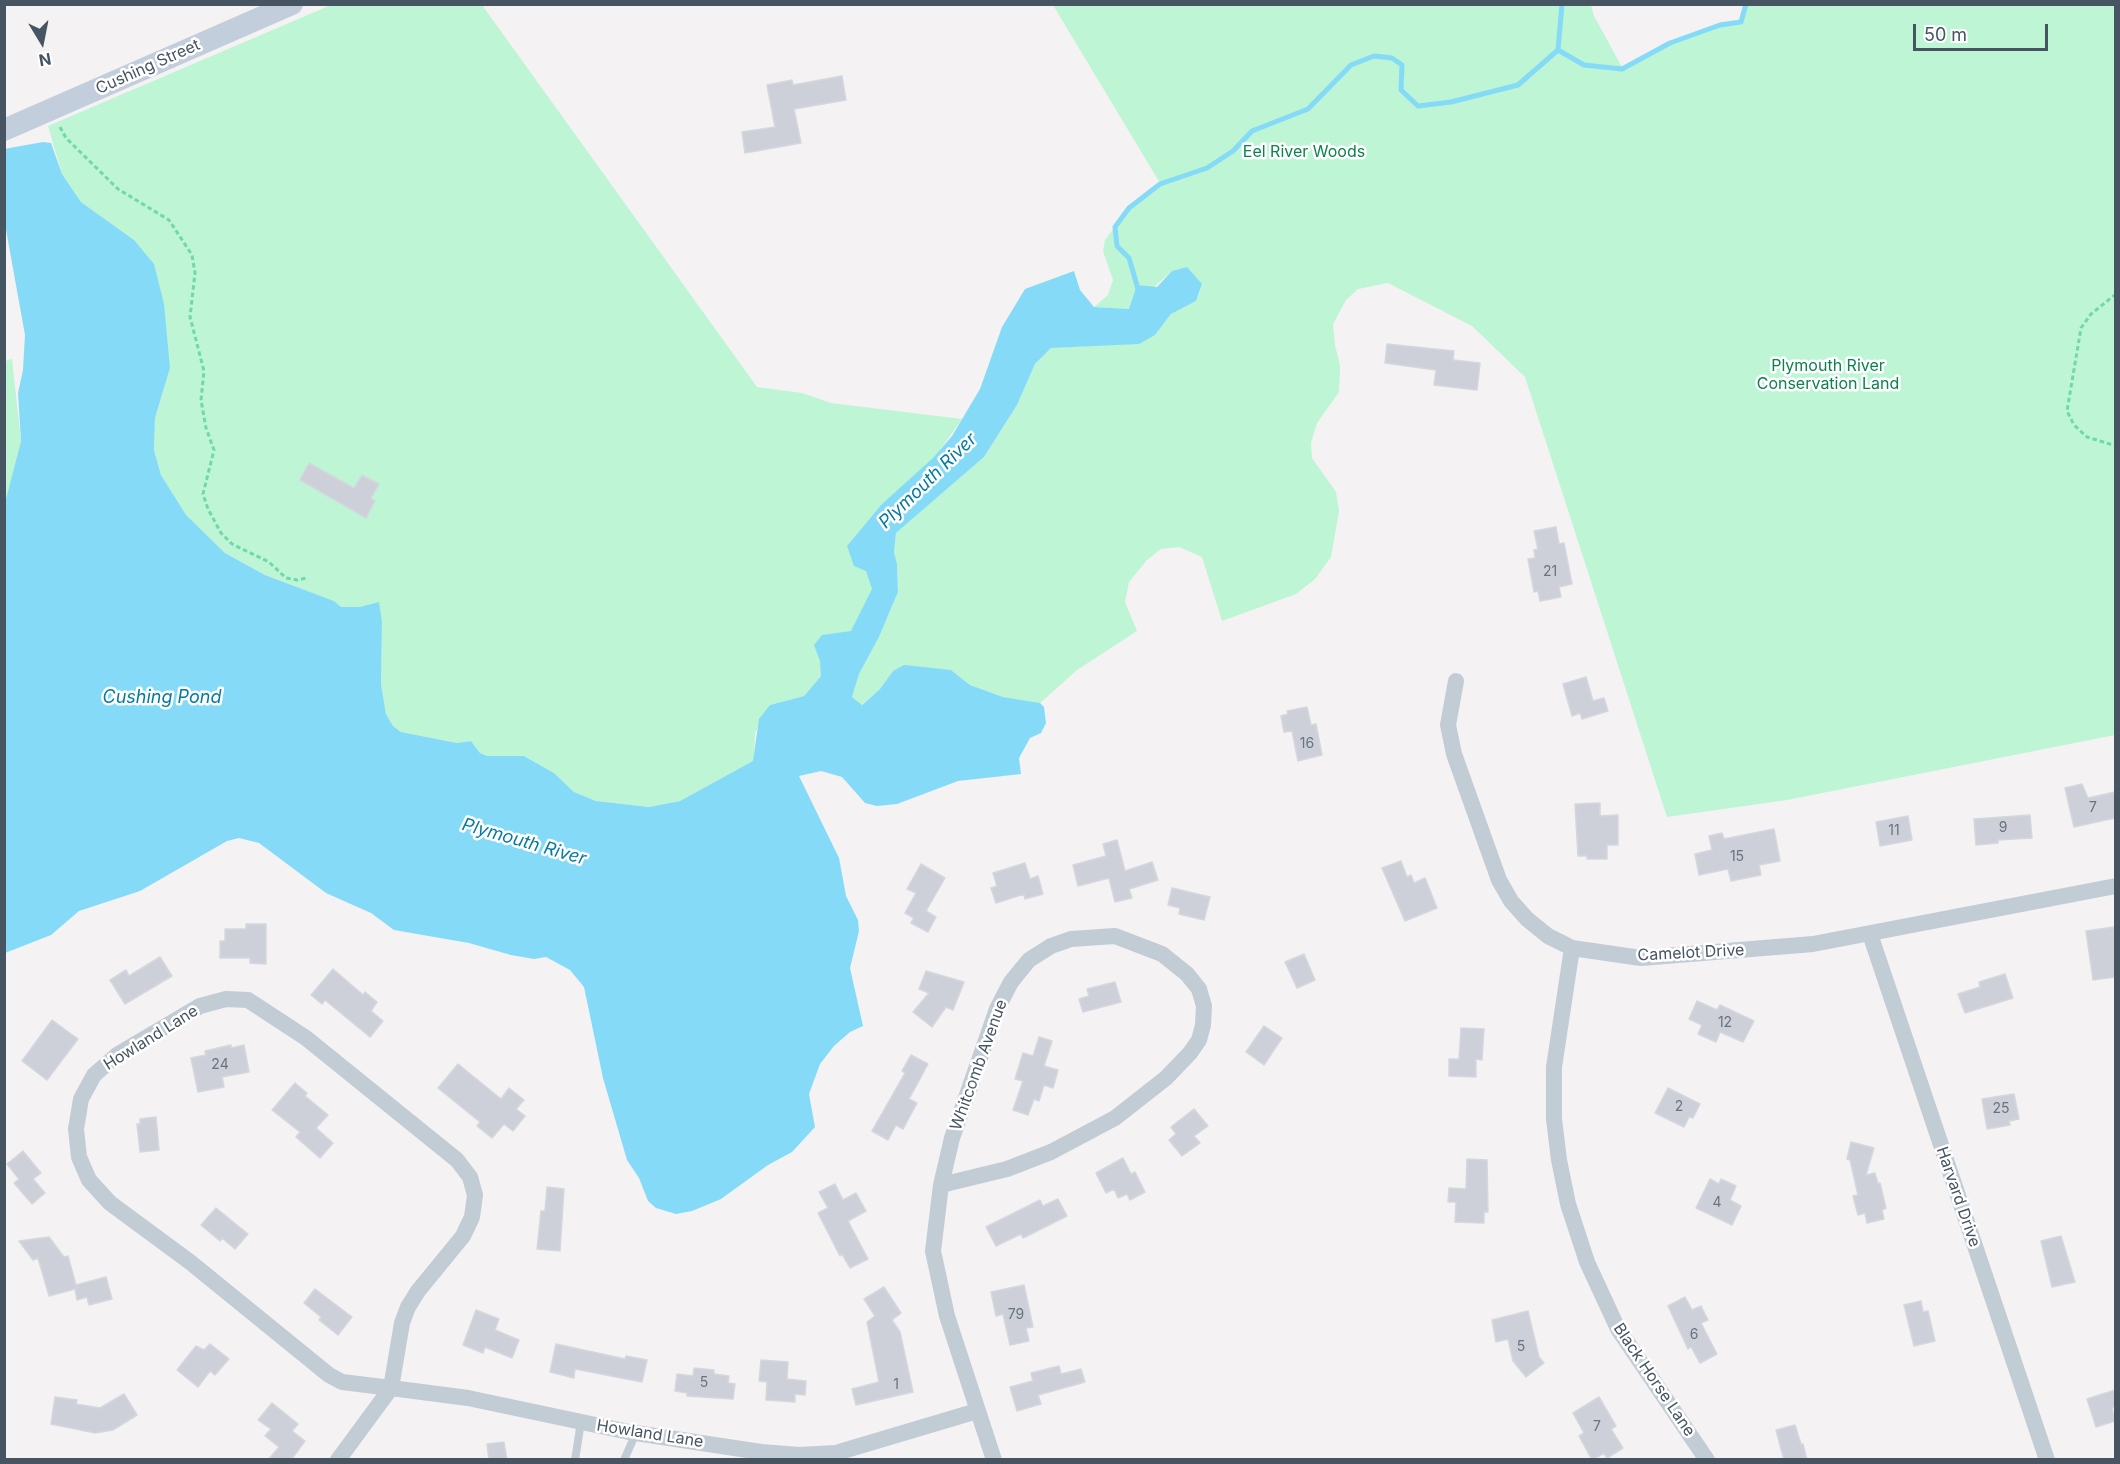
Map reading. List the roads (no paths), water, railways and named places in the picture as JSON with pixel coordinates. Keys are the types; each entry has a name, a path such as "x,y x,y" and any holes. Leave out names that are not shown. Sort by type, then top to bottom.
{"street":[{"name":"Cushing Street","path":"4,130 292,4"},
{"name":"Camelot Drive","path":"1456,681 1448,725 1454,754 1499,880 1511,902 1527,919 1548,936 1572,948 1641,958 1813,944 2115,886"},
{"name":"Harvard Drive","path":"1870,934 2047,1460"},
{"name":"Whitcomb Avenue","path":"941,1185 1007,1169 1051,1152 1115,1118 1166,1078 1199,1040 1203,1025 1204,1006 1199,989 1187,974 1162,954 1115,936 1071,939 1051,946 1029,960 1011,982 997,1009 959,1115 941,1185 933,1251 946,1316 994,1460"},
{"name":"Black Horse Lane","path":"1572,948 1554,1067 1556,1130 1568,1204 1587,1262 1618,1329 1707,1460"},
{"name":"Howland Lane","path":"391,1388 402,1323 408,1307 418,1291 463,1236 472,1217 475,1195 470,1177 457,1160 306,1038 248,1000 226,999 200,1006 117,1055 94,1075 81,1099 76,1129 79,1157 89,1180 110,1203 190,1262 328,1375 342,1382 468,1398 636,1433 761,1452 808,1455 836,1453 977,1412"},
{"path":"338,1460 391,1388"}],"lane":[{"path":"575,1460 581,1422"},
{"path":"624,1460 636,1433"}],"water":[{"name":"Cushing Pond","path":"43,142 51,143 62,174 81,202 134,240 154,264 164,304 170,368 155,418 154,450 161,475 186,515 225,553 265,575 334,601 341,607 360,607 379,602 382,622 381,684 386,714 393,726 401,732 457,743 471,741 480,753 487,756 524,756 554,773 574,792 596,801 649,807 680,801 753,761 759,719 770,705 804,696 821,676 820,661 814,645 822,635 851,631 872,589 866,571 854,566 847,546 883,503 933,458 952,436 980,389 1002,327 1025,289 1074,271 1080,290 1094,307 1129,309 1137,285 1157,287 1172,271 1187,267 1202,284 1196,301 1171,314 1155,335 1139,344 1051,348 1035,364 1017,405 984,457 896,533 894,552 898,592 879,637 859,674 852,697 862,705 880,689 893,671 904,665 951,670 970,685 1003,697 1040,703 1044,707 1046,723 1041,733 1030,738 1019,758 1021,774 958,781 897,804 877,806 865,803 842,777 821,771 799,776 839,858 846,896 858,920 859,931 850,968 863,1026 850,1032 834,1046 820,1064 809,1094 815,1127 792,1152 768,1165 721,1199 692,1211 676,1214 656,1208 648,1201 639,1178 627,1160 603,1078 584,987 570,970 546,957 534,959 511,955 469,943 394,930 371,913 326,893 259,843 239,838 227,841 140,891 79,911 51,935 5,953 4,507 21,441 18,393 23,370 25,335 5,224 4,149"}],"waterway":[{"path":"1558,50 1562,4"},
{"name":"Plymouth River","path":"1138,289 1129,258 1117,246 1115,227 1129,208 1160,184 1207,168 1233,151 1252,131 1308,109 1351,65 1374,56 1392,58 1402,65 1401,90 1418,106 1451,102 1518,85 1558,50 1584,65 1622,69 1670,43 1720,25 1741,22 1746,4"}],"park label":[{"name":"Eel River Woods","path":"1304,152"},
{"name":"Plymouth River Conservation Land","path":"1828,375"}]}
